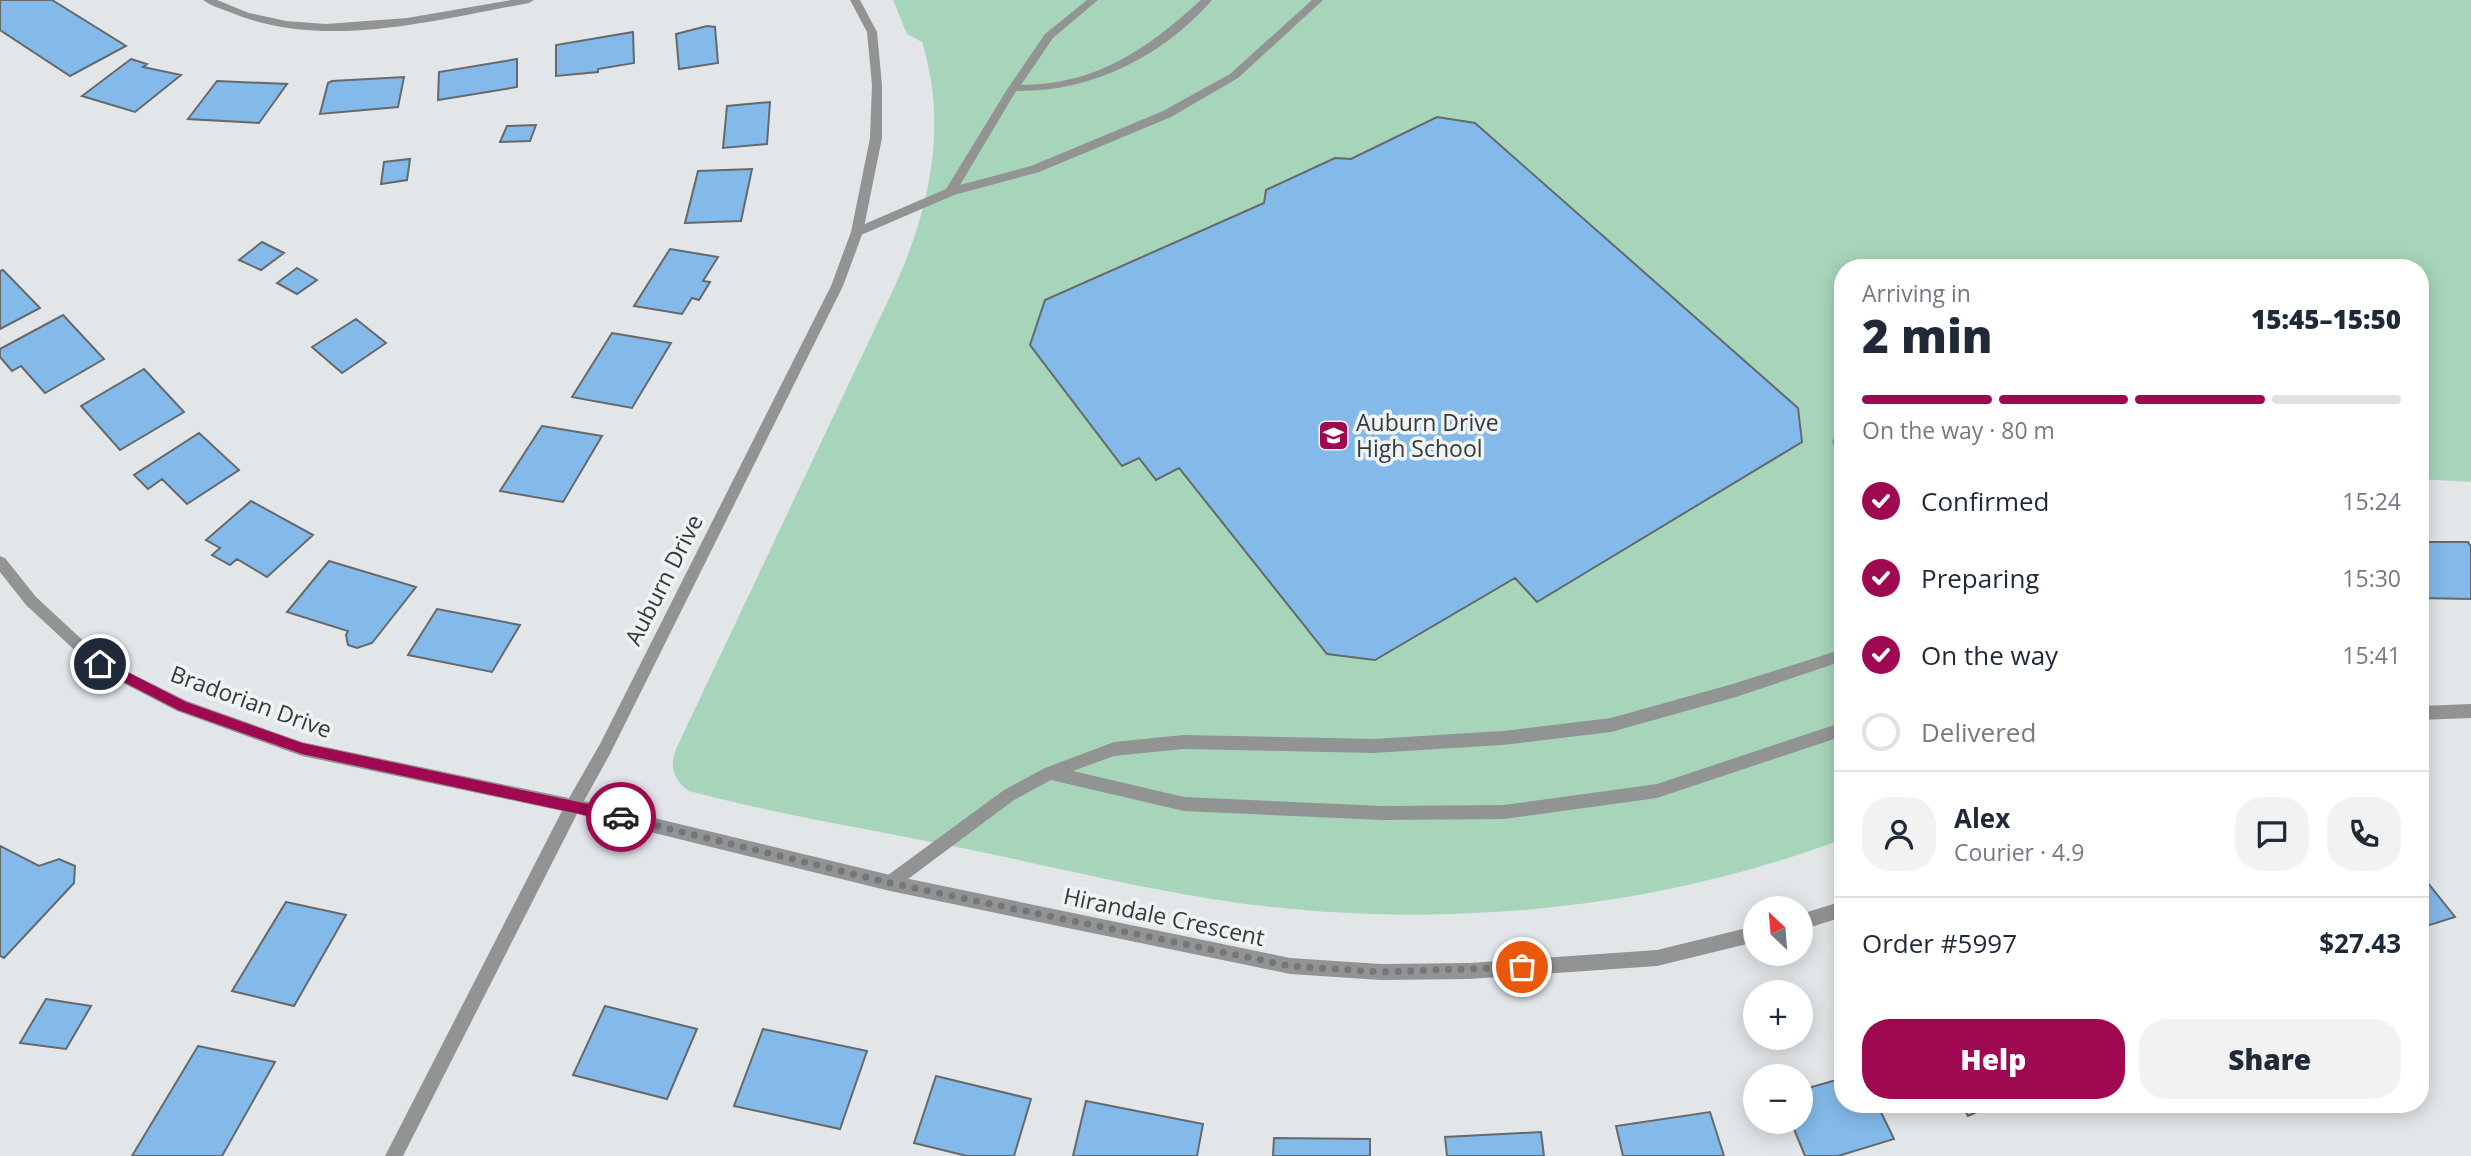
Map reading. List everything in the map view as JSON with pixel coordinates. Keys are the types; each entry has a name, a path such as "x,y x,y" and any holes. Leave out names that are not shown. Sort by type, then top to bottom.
{"street":[{"path":"208,0 231,12 261,21 332,28 373,26 529,0"},
{"name":"Auburn Drive","path":"394,1156 573,806 605,749 837,286 857,232 876,138 877,85 872,32 855,0"},
{"path":"950,192 1013,88 1049,36 1093,0"},
{"path":"1013,88 1059,87 1089,79 1163,41 1208,0"},
{"path":"857,232 950,192 1035,169 1167,114 1234,76 1318,0"},
{"name":"Bradorian Drive","path":"0,562 31,601 100,664 182,706 302,749 573,806"},
{"path":"890,883 1009,795 1049,773 1114,749 1183,742 1374,746 1502,738 1611,725 1736,690 1834,658"},
{"path":"2429,712 2471,710"},
{"path":"1049,773 1184,804 1383,813 1504,812 1657,791 1834,732"},
{"name":"Hirandale Crescent","path":"573,806 890,883 1290,966 1381,972 1469,971 1657,958 1743,937"},
{"path":"1813,918 1834,912"}],"green space":[{"name":"Auburn Drive High School","path":"893,0 2471,0 2471,482 2429,480 2429,259 1834,259 1834,842 1776,862 1640,895 1501,912 1361,914 1291,909 1169,891 793,815 689,791 674,773 676,749 895,286 918,227 931,166 934,104 922,42 907,34"}],"building":[{"path":"0,0 52,0 126,46 70,76 0,30"},
{"path":"707,26 715,27 718,63 679,69 676,34"},
{"path":"633,32 634,63 598,69 598,72 556,76 556,45"},
{"path":"131,59 147,64 143,67 181,75 135,112 82,96"},
{"path":"517,59 517,87 438,100 439,72"},
{"path":"404,77 398,107 320,114 328,83 332,81"},
{"path":"217,81 287,84 259,123 188,119"},
{"path":"770,102 767,144 723,148 727,106"},
{"path":"1437,117 1475,123 1798,408 1802,442 1537,602 1515,578 1375,660 1327,654 1179,468 1156,480 1139,458 1122,466 1030,345 1045,300 1264,203 1266,190 1335,158 1351,159"},
{"path":"536,125 530,141 500,142 507,126"},
{"path":"410,159 407,180 381,184 384,162"},
{"path":"752,169 741,221 685,223 698,171"},
{"path":"262,242 284,253 261,270 239,260"},
{"path":"670,249 718,257 703,281 710,282 699,300 692,298 682,314 634,306"},
{"path":"297,268 317,280 297,294 277,283"},
{"path":"3,270 40,308 0,329 0,271"},
{"path":"63,315 104,359 45,393 21,366 12,371 0,357 0,349"},
{"path":"356,319 386,343 342,373 312,347"},
{"path":"612,333 671,343 632,408 572,397"},
{"path":"144,369 184,412 120,450 81,406"},
{"path":"542,426 602,436 563,502 500,491"},
{"path":"199,433 239,470 187,504 162,479 148,489 134,475"},
{"path":"251,501 313,535 267,577 237,559 230,565 212,555 220,548 206,540"},
{"path":"2429,542 2468,542 2471,547 2471,599 2429,598"},
{"path":"329,561 416,587 372,643 357,648 348,645 348,631 287,612"},
{"path":"437,609 520,625 492,672 408,655"},
{"path":"0,846 39,866 59,859 75,866 74,883 4,958 0,956"},
{"path":"2429,884 2455,917 2429,925"},
{"path":"286,902 346,915 294,1006 232,991"},
{"path":"46,999 91,1006 66,1049 20,1043"},
{"path":"605,1006 697,1029 667,1099 573,1075"},
{"path":"763,1029 867,1051 840,1129 734,1106"},
{"path":"198,1046 275,1062 222,1156 132,1156"},
{"path":"936,1076 1031,1099 1014,1156 967,1156 914,1143"},
{"path":"1834,1081 1834,1113 1881,1113 1894,1139 1838,1156 1805,1156 1796,1134 1813,1134 1813,1087"},
{"path":"1086,1101 1203,1124 1197,1156 1073,1156"},
{"path":"1710,1112 1724,1156 1623,1156 1616,1126"},
{"path":"1541,1132 1544,1156 1447,1156 1445,1137"},
{"path":"1274,1138 1370,1139 1370,1156 1273,1156"}],"way so far":[{"path":"621,817 890,883 1290,966 1381,972 1469,971 1522,967"}],"place":[{"name":"Auburn Drive High School","path":"1333,436"}],"route":[{"path":"100,664 182,706 302,749 621,817"}]}
